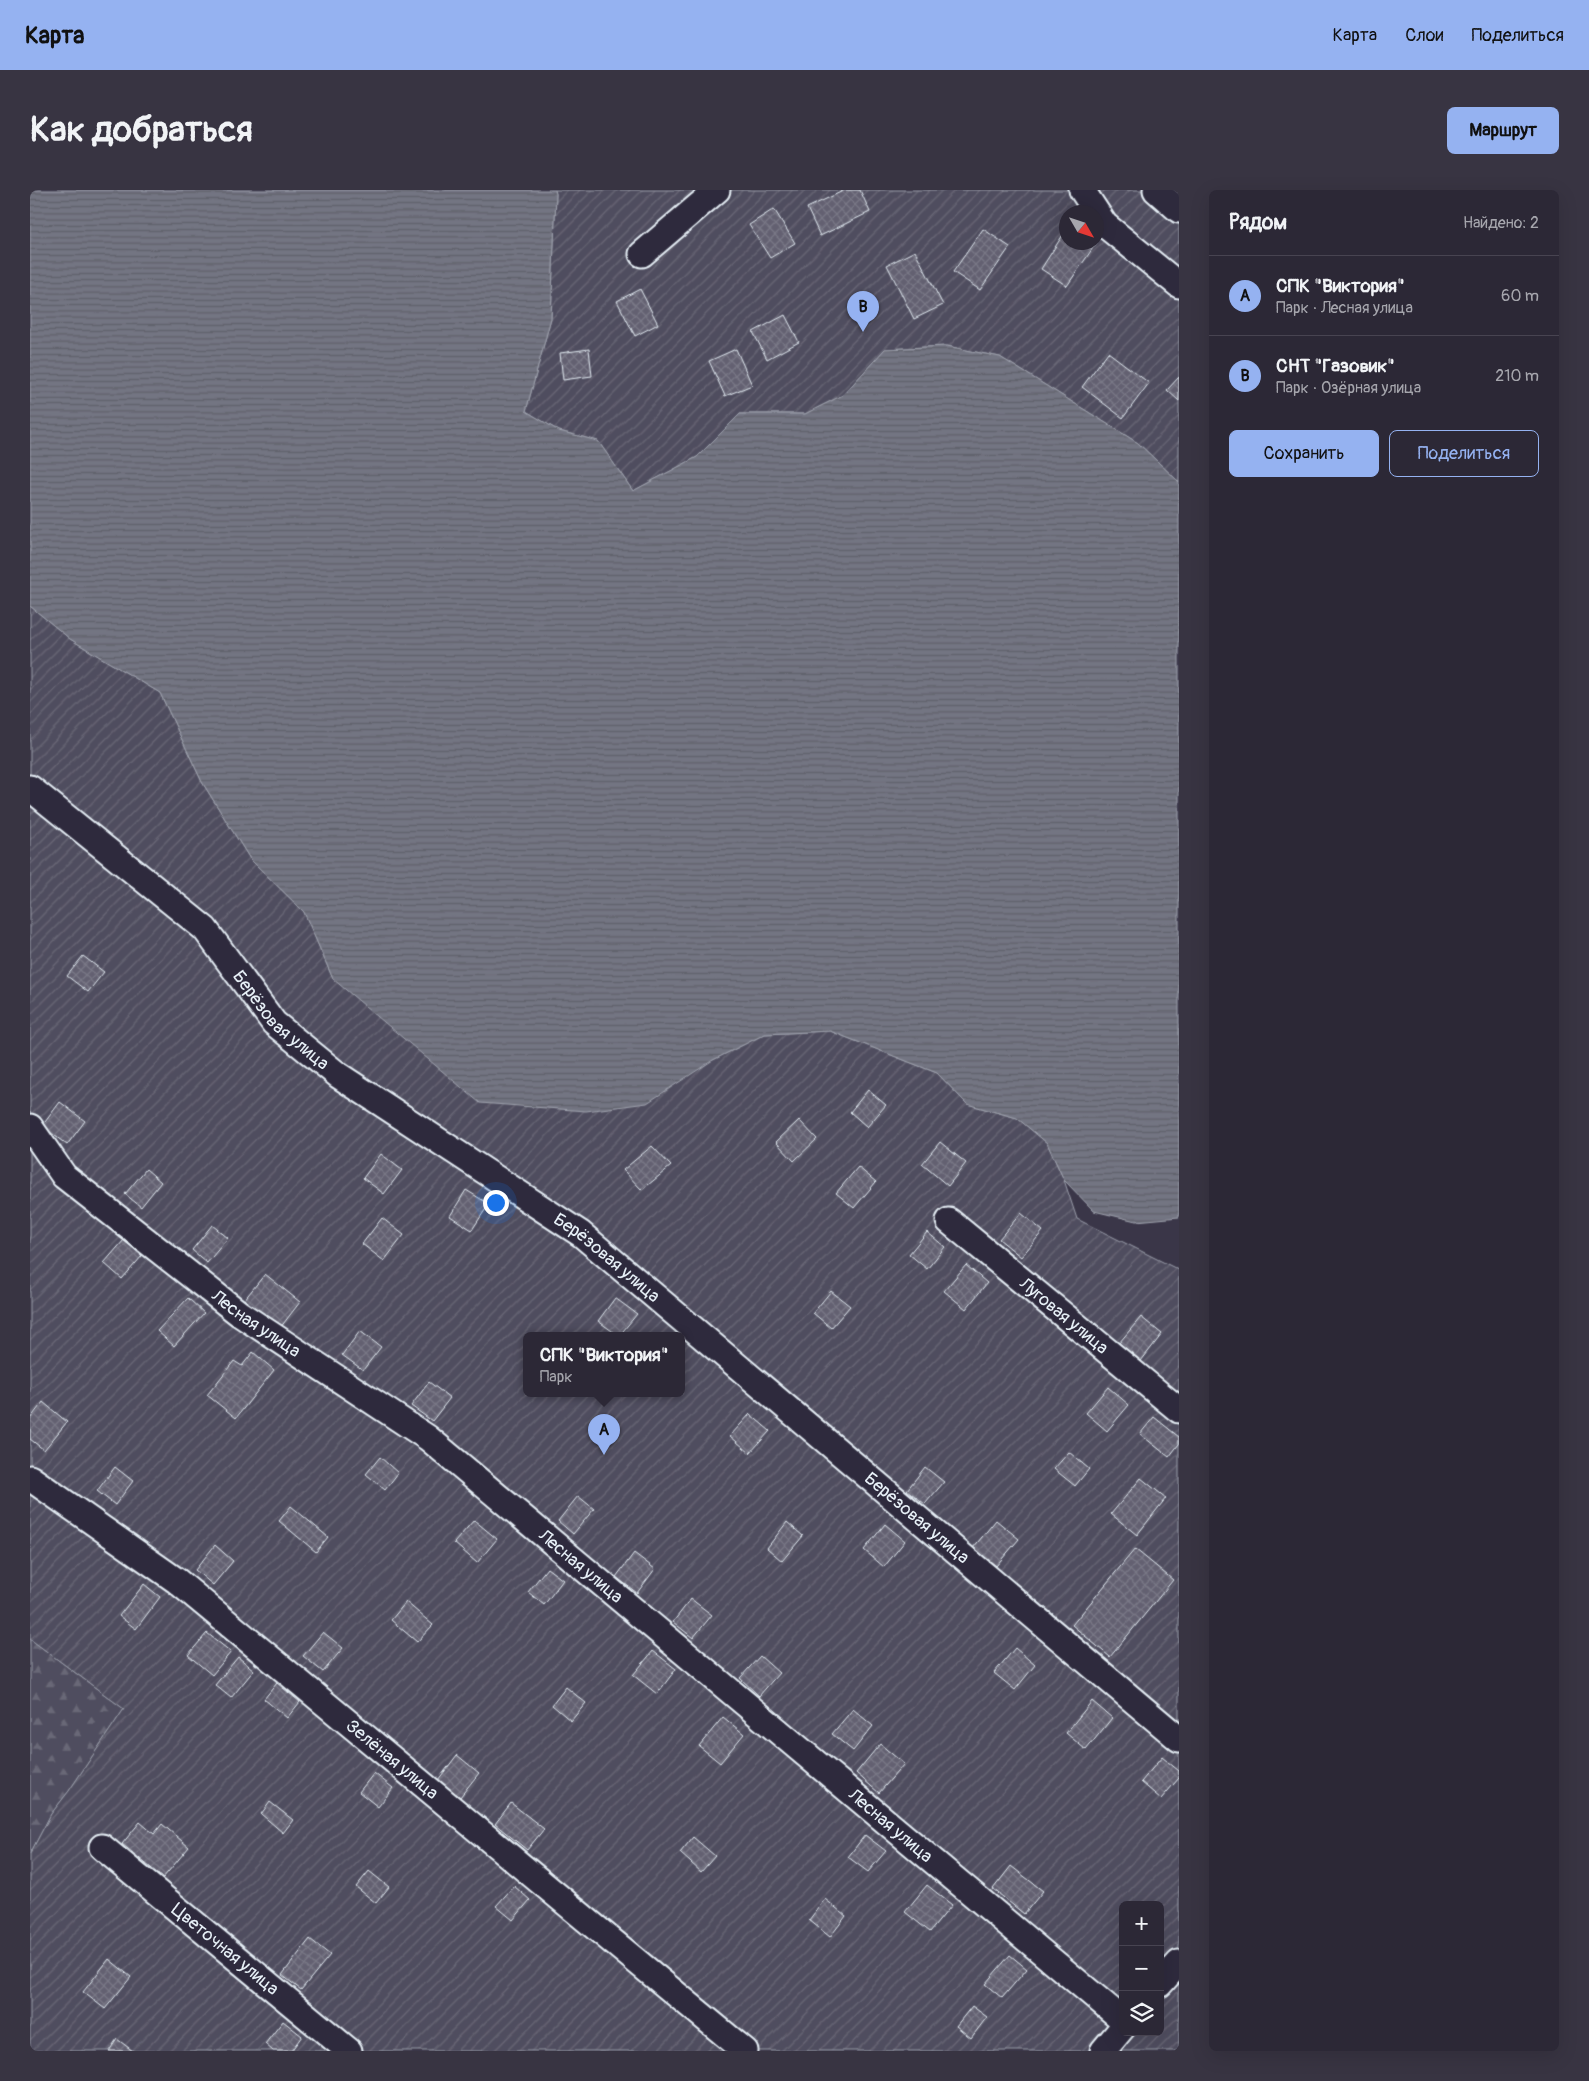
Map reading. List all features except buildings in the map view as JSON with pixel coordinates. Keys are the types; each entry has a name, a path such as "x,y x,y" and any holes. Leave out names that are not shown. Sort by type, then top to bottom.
{"street":[{"path":"642,254 717,190"},
{"path":"1082,190 1105,225 1179,285"},
{"path":"1156,190 1179,210"},
{"name":"Берёзовая улица","path":"30,788 205,929 274,1023 338,1075 581,1234 1179,1739"},
{"name":"Лесная улица","path":"30,1127 64,1176 240,1314 428,1438 1119,2017"},
{"name":"Луговая улица","path":"949,1221 1179,1410"},
{"name":"Зелёная улица","path":"30,1478 176,1581 745,2051"},
{"name":"Цветочная улица","path":"102,1847 349,2051"},
{"path":"1164,1980 1179,1963"},
{"path":"1103,2051 1119,2032"}],"green space":[{"path":"555,190 1179,190 1179,482 1138,443 1000,357 947,346 885,349 843,395 805,414 740,414 697,457 633,491 598,441 559,431 526,411 551,318"},
{"path":"30,606 70,639 160,693 202,782 250,859 304,912 333,979 713,1060 765,1034 830,1031 937,1073 967,1104 1017,1118 1047,1143 1064,1180 1077,1219 1179,1270 1179,2051 30,2051 30,1854 51,1814 69,1791 124,1709 30,1639"},
{"path":"30,1639 124,1709 69,1791 51,1814 30,1854"}],"water":[{"path":"30,190 555,190 551,318 526,411 559,431 598,441 633,491 697,457 740,414 805,414 843,395 885,349 947,346 1000,357 1138,443 1179,482 1179,1217 1136,1221 1094,1211 1064,1180 1047,1143 1017,1118 967,1104 937,1073 830,1031 765,1034 713,1060 647,1103 586,1111 480,1103 333,979 304,912 250,859 202,782 160,693 70,639 30,606"}],"place":[{"name":"СНТ \"Газовик\"","path":"863,332"},
{"name":"СПК \"Виктория\"","path":"604,1455"}]}
